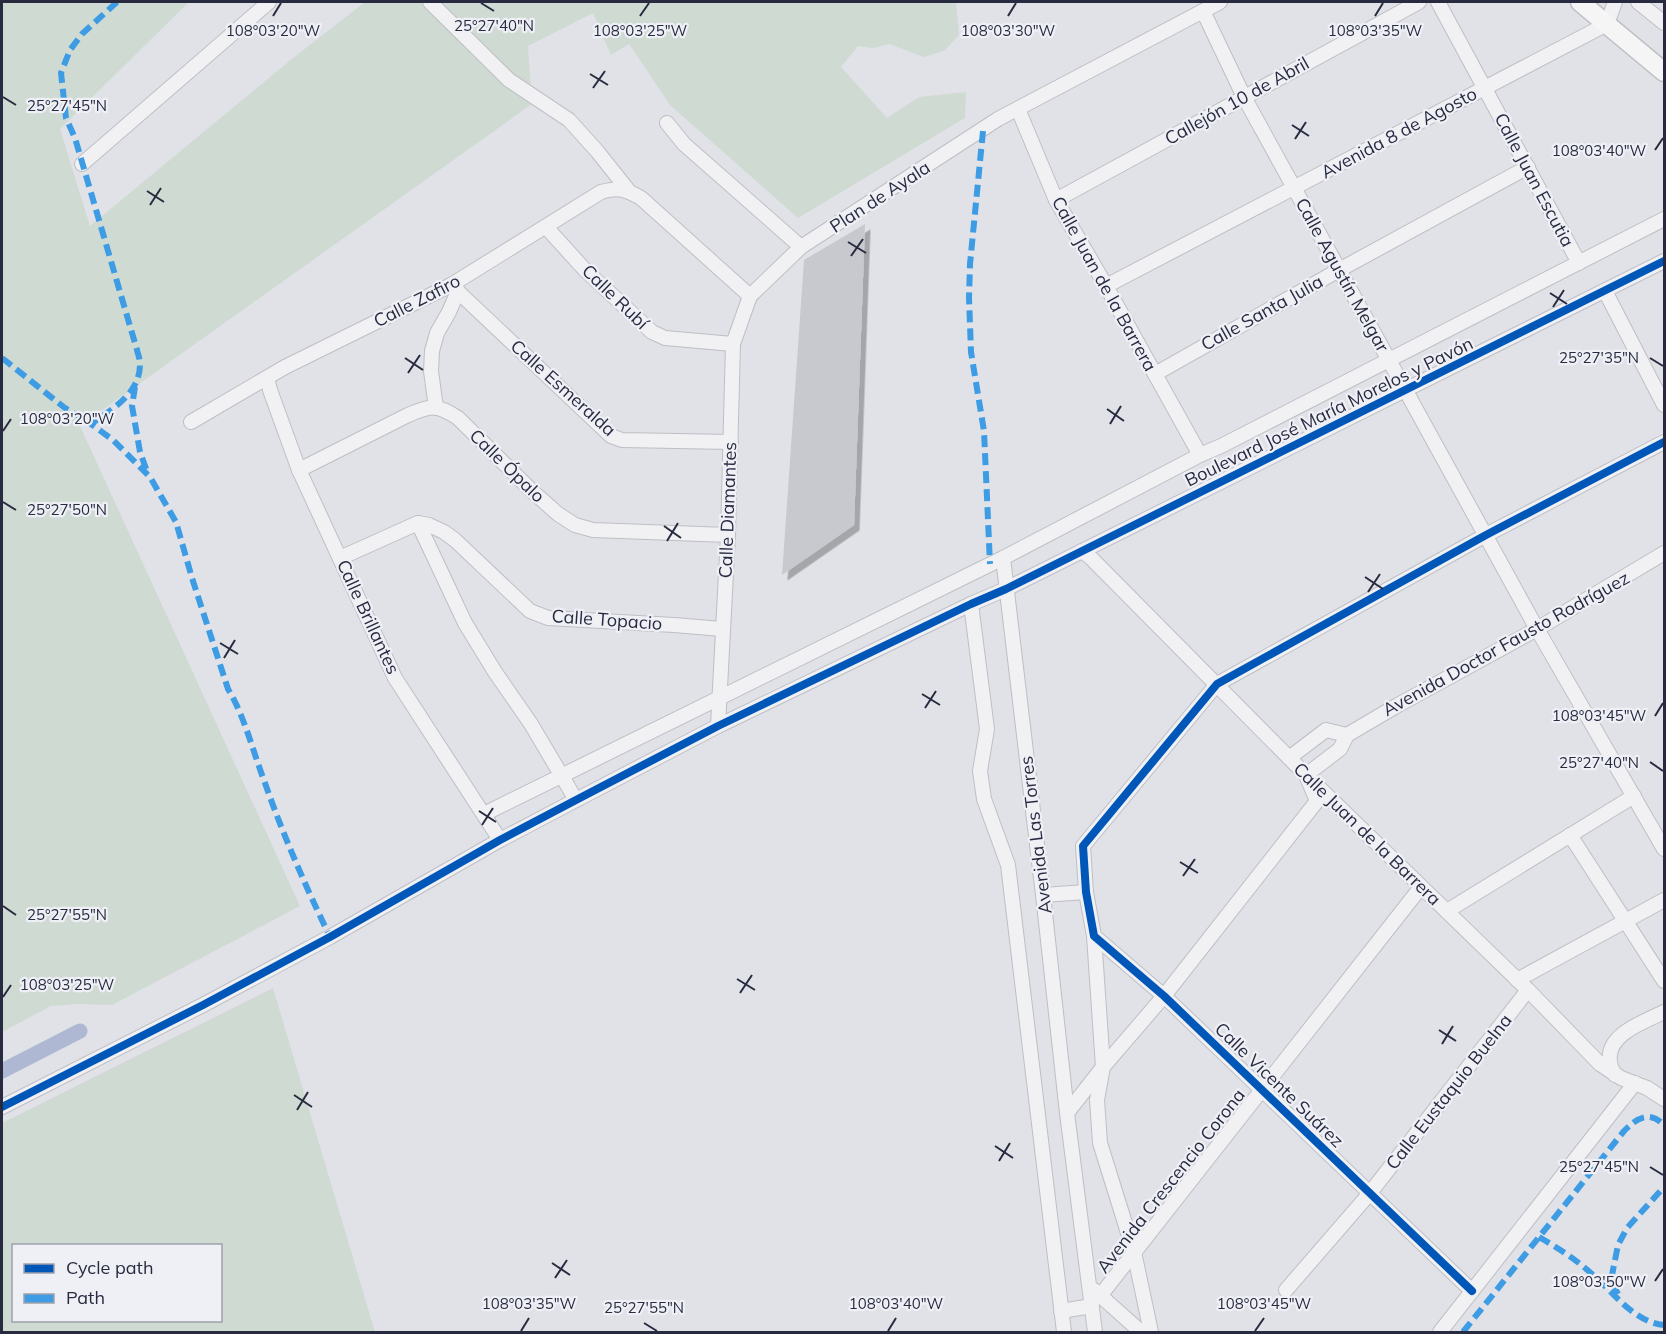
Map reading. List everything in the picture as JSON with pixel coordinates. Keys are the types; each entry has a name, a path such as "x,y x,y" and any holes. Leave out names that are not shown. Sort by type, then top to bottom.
{"main road":[{"path":"1580,2 1665,72"}],"street":[{"path":"82,164 269,2"},
{"path":"430,2 509,80 569,120 628,190 641,198 750,297"},
{"name":"Plan de Ayala","path":"750,297 801,247 983,131 998,119 1220,2"},
{"name":"Callejón 10 de Abril","path":"1056,200 1419,2"},
{"name":"Calle Juan Escutia","path":"1438,2 1579,262"},
{"path":"1607,24 1615,2"},
{"path":"1638,2 1665,23"},
{"name":"Calle Agustín Melgar","path":"1203,10 1244,97 1294,188 1537,629 1665,849"},
{"name":"Avenida 8 de Agosto","path":"1106,286 1607,24"},
{"name":"Calle Juan de la Barrera","path":"1018,109 1056,200 1200,455"},
{"path":"668,123 684,144 801,247"},
{"name":"Calle Santa Julia","path":"1155,374 1528,167"},
{"name":"Calle Zafiro","path":"191,422 285,367 454,288 601,192 615,189 628,190"},
{"name":"Boulevard José María Morelos y Pavón","path":"484,814 1003,558 1200,455 1665,219"},
{"name":"Calle Rubí","path":"546,227 585,270 658,336 733,344"},
{"name":"Boulevard José María Morelos y Pavón","path":"2,1107 203,1005 330,937 500,840 718,726 971,603 1006,589 1665,261"},
{"path":"299,470 408,415 426,407 436,408 431,371 432,351 436,333 449,312 454,288"},
{"name":"Calle Esmeralda","path":"454,288 611,436 622,440 731,442"},
{"path":"1605,291 1665,405"},
{"name":"Calle Diamantes","path":"718,726 728,535 733,344 750,297"},
{"name":"Calle Brillantes","path":"267,378 299,470 395,678 500,840"},
{"name":"Calle Ópalo","path":"436,408 446,410 458,418 532,491 558,514 575,525 593,530 728,535"},
{"path":"1151,1332 1134,1252 1100,1143 1097,1100 1103,1067 1094,936 1086,892 1083,846 1216,684 1486,535 1665,442"},
{"path":"340,558 418,523 465,623 562,774 576,800"},
{"name":"Calle Topacio","path":"418,523 444,532 530,611 548,618 722,629"},
{"name":"Calle Juan de la Barrera","path":"1082,551 1306,775 1528,990 1600,1064 1615,1075 1665,1099"},
{"name":"Avenida Doctor Fausto Rodríguez","path":"1306,775 1340,749 1347,735 1537,629 1665,553"},
{"name":"Avenida Las Torres","path":"1003,558 1067,1113 1089,1284 1096,1301"},
{"path":"971,603 987,729 980,771 984,799 1008,865 1064,1332"},
{"path":"1289,758 1326,730 1347,735"},
{"path":"1067,1113 1164,996 1317,801 1306,775"},
{"path":"1447,911 1634,796"},
{"path":"1570,835 1665,981"},
{"name":"Avenida Crescencio Corona","path":"1096,1301 1421,887"},
{"path":"1043,895 1086,892"},
{"path":"1517,980 1665,900"},
{"name":"Calle Vicente Suárez","path":"1094,936 1164,996 1472,1291"},
{"name":"Calle Eustaquio Buelna","path":"1286,1290 1370,1193 1528,990"},
{"path":"1615,1075 1609,1060 1616,1041 1623,1032 1665,1012"},
{"path":"1440,1332 1635,1083"},
{"path":"1061,1311 1096,1301 1142,1332"},
{"path":"1095,1332 1096,1301"}],"shaded area":[{"path":"2,2 189,2 60,129 90,226 293,58 365,2 956,2 959,35 944,51 923,57 890,44 873,48 858,46 841,67 887,118 919,97 966,92 965,118 798,218 670,105 629,44 611,55 593,13 528,46 532,104 80,426 300,906 112,1005 51,1006 2,1032"},
{"path":"273,988 375,1332 2,1332 2,1123"}],"building":[{"path":"865,224 854,525 782,575 804,260"}],"waterway":[{"path":"2,1071 80,1031"}],"marked path":[{"path":"117,2 82,34 70,50 61,73 66,118 75,138 140,362 139,375 130,392 116,406 91,424 113,440 150,477 176,522 228,689 244,723 287,841 330,937"},
{"path":"983,131 970,264 969,298 971,352 984,431 990,564"},
{"path":"2,358 65,408 91,424"},
{"path":"135,387 132,406 140,452 148,474"},
{"path":"1463,1332 1624,1131 1638,1119 1648,1117 1659,1120 1664,1125"},
{"path":"1618,1294 1611,1280 1618,1245 1627,1228 1664,1187"},
{"path":"1539,1237 1580,1264 1634,1313 1643,1319 1664,1325"}],"cycle path":[{"path":"2,1107 203,1005 330,937 500,840 718,726 1006,589 1664,261"},
{"path":"1472,1291 1164,996 1094,936 1086,892 1083,846 1217,684 1486,535 1664,442"}]}
